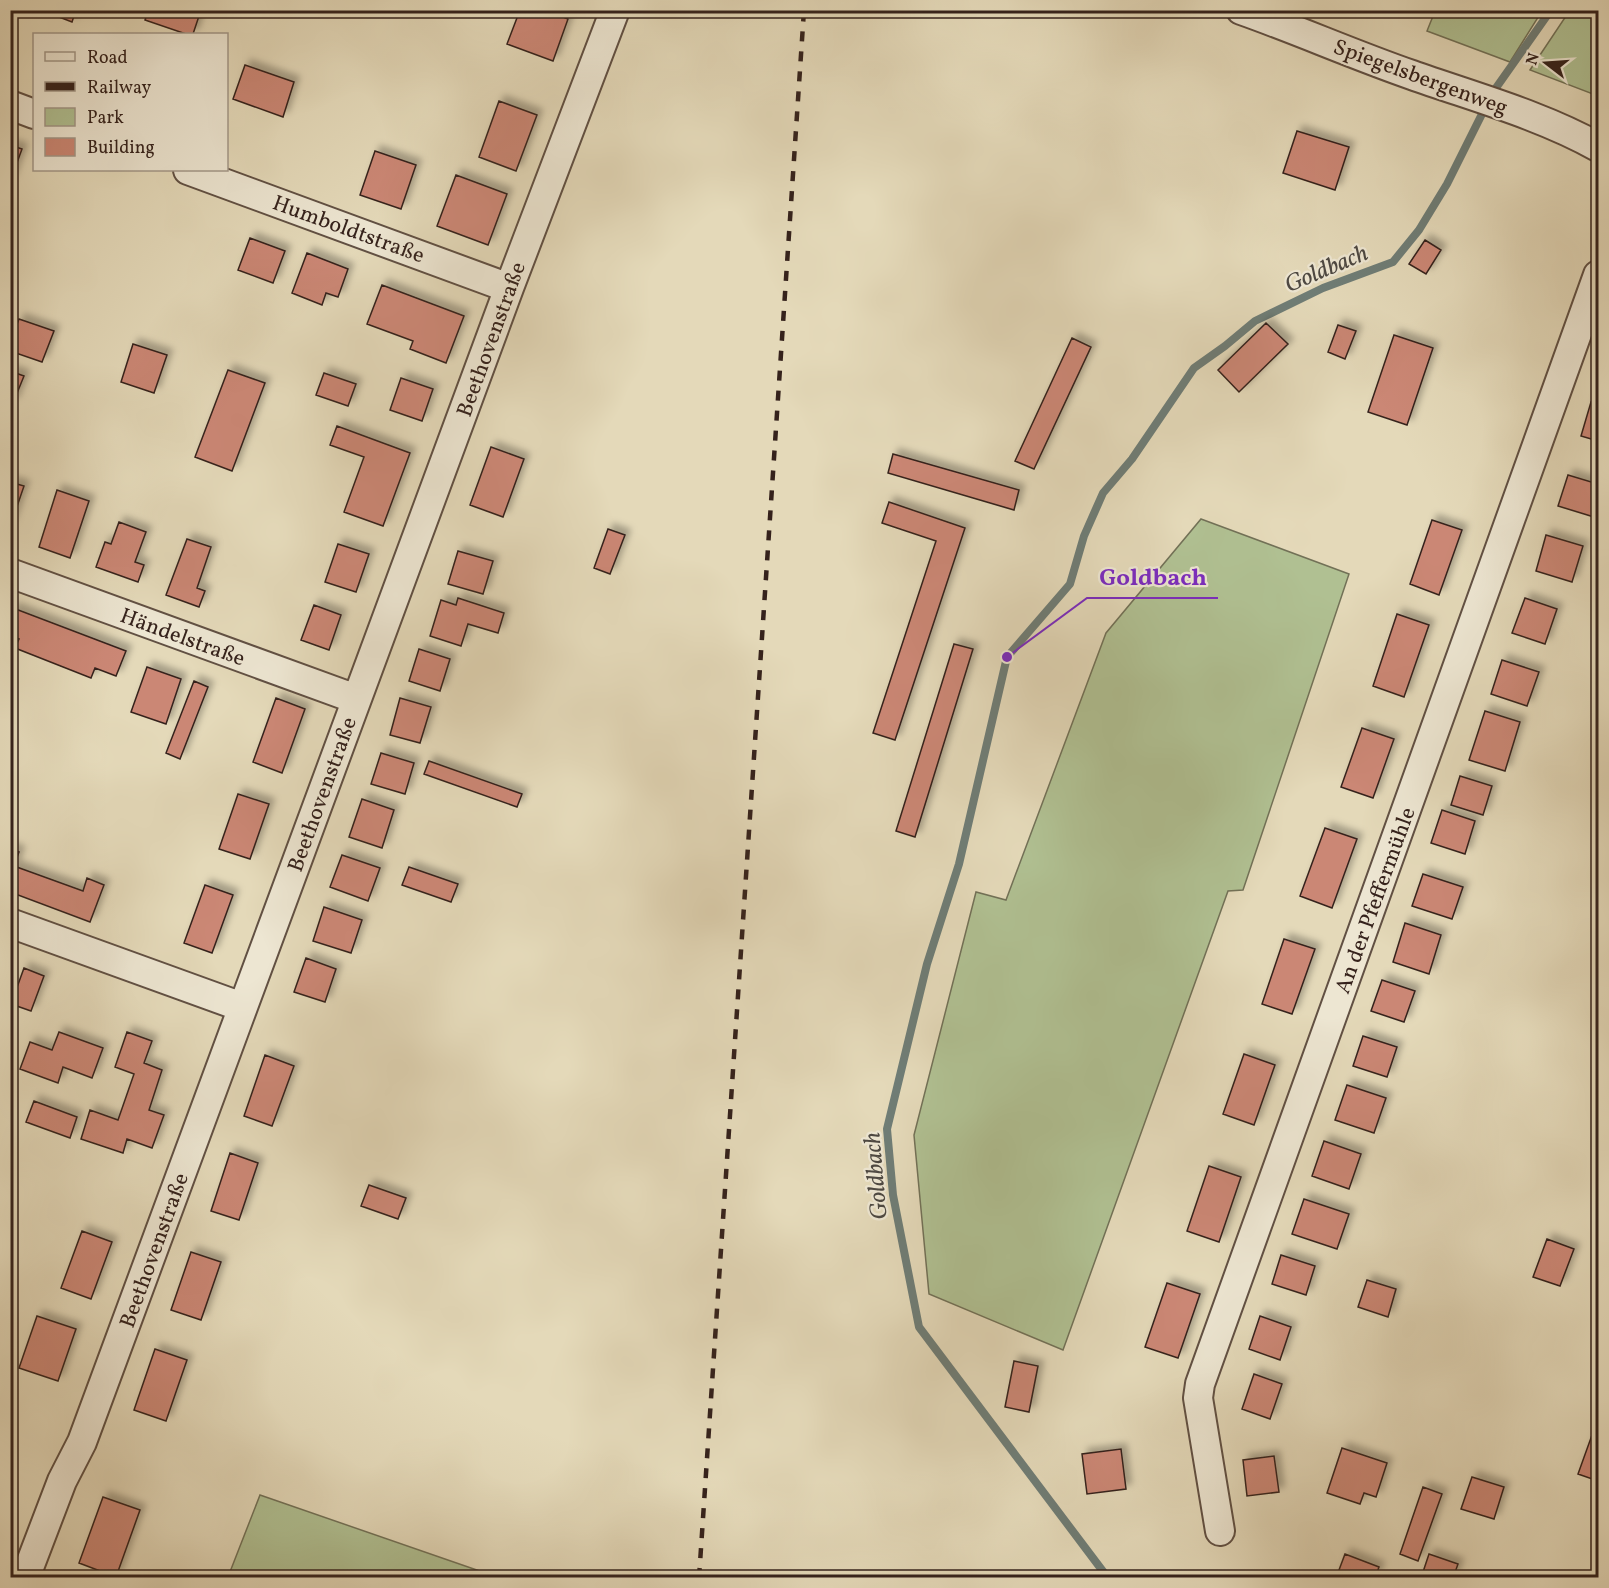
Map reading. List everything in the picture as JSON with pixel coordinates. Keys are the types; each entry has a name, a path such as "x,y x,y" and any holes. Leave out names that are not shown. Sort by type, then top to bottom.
{"street":[{"name":"Beethovenstraße","path":"25,1578 62,1481 82,1442 356,699 615,10"},
{"name":"Spiegelsbergenweg","path":"1241,10 1570,132 1599,147"},
{"path":"10,105 33,114"},
{"name":"Humboldtstraße","path":"191,171 509,288"},
{"name":"An der Pfeffermühle","path":"1220,1531 1198,1398 1200,1384 1599,275"},
{"name":"Händelstraße","path":"10,573 356,699"},
{"path":"10,923 242,1007"}],"green space":[{"path":"1435,10 1542,11 1510,62 1427,31"},
{"path":"1570,10 1598,11 1598,96 1530,70"},
{"path":"1201,519 1349,574 1243,890 1228,891 1063,1350 929,1294 914,1135 976,892 1006,900 1106,633"},
{"path":"260,1495 497,1577 228,1577"}],"building":[{"path":"46,10 76,10 72,22 46,12"},
{"path":"148,10 201,10 193,33 183,33 145,20"},
{"path":"520,10 545,10 568,19 553,61 507,44"},
{"path":"245,65 294,82 283,117 233,99"},
{"path":"499,101 537,115 516,171 479,157"},
{"path":"1297,131 1349,147 1335,190 1283,173"},
{"path":"10,145 22,149 10,182"},
{"path":"375,151 416,165 401,209 360,195"},
{"path":"456,175 507,194 488,245 437,226"},
{"path":"250,238 285,251 273,283 238,270"},
{"path":"1425,240 1441,250 1426,274 1409,264"},
{"path":"307,253 348,269 338,297 326,293 322,305 292,293"},
{"path":"382,285 464,316 446,363 410,349 413,341 367,324"},
{"path":"19,319 54,331 42,362 10,351 10,343"},
{"path":"1266,323 1288,344 1239,392 1218,370"},
{"path":"1338,325 1356,331 1345,359 1328,352"},
{"path":"1394,335 1433,348 1407,425 1368,412"},
{"path":"1072,338 1091,347 1034,469 1015,461"},
{"path":"133,344 167,355 154,393 121,382"},
{"path":"228,370 265,383 232,471 195,457"},
{"path":"10,371 24,376 13,403 10,402"},
{"path":"324,373 356,384 348,406 316,395"},
{"path":"401,378 433,389 422,421 390,410"},
{"path":"1591,402 1598,405 1598,441 1581,436"},
{"path":"337,426 410,453 383,526 344,512 364,457 330,445"},
{"path":"491,447 524,459 503,517 470,505"},
{"path":"893,454 1019,490 1014,510 888,473"},
{"path":"1568,475 1598,484 1598,503 1594,517 1558,506"},
{"path":"10,482 24,486 10,527"},
{"path":"57,490 89,501 70,558 39,547"},
{"path":"889,502 965,528 895,740 873,733 936,541 882,523"},
{"path":"1432,520 1462,530 1439,595 1410,584"},
{"path":"119,522 146,532 135,562 144,565 138,582 96,567 105,542 111,544"},
{"path":"608,529 625,535 610,574 594,568"},
{"path":"1546,535 1583,546 1572,582 1536,571"},
{"path":"187,539 211,547 197,588 205,591 199,607 166,595"},
{"path":"338,544 369,554 356,592 325,582"},
{"path":"458,551 493,561 483,594 448,584"},
{"path":"458,598 504,613 498,633 468,624 461,646 430,636 441,600 456,605"},
{"path":"1525,598 1557,609 1545,644 1512,633"},
{"path":"314,605 341,615 329,650 301,640"},
{"path":"13,608 126,651 116,676 95,668 91,678 15,648 19,639 10,636 10,615"},
{"path":"1397,614 1429,625 1404,697 1373,686"},
{"path":"954,644 973,649 915,837 896,831"},
{"path":"419,649 450,659 440,691 409,681"},
{"path":"1502,660 1539,672 1527,706 1491,694"},
{"path":"147,667 181,679 166,724 131,712"},
{"path":"194,681 208,687 180,759 166,753"},
{"path":"276,698 305,709 282,773 253,762"},
{"path":"400,698 431,707 420,743 390,735"},
{"path":"1485,711 1520,722 1505,771 1469,760"},
{"path":"1362,728 1394,739 1373,798 1341,787"},
{"path":"381,753 414,763 405,794 371,784"},
{"path":"429,761 522,794 517,807 424,774"},
{"path":"1460,776 1492,786 1483,815 1451,805"},
{"path":"238,794 269,804 250,859 219,849"},
{"path":"362,799 394,810 382,848 349,837"},
{"path":"1442,810 1475,821 1465,854 1431,843"},
{"path":"1325,828 1357,839 1332,908 1300,896"},
{"path":"10,848 19,852 14,866 83,891 87,878 104,885 90,922 10,892"},
{"path":"342,855 380,868 368,901 330,887"},
{"path":"409,867 458,884 451,902 402,885"},
{"path":"1423,874 1463,887 1452,919 1412,906"},
{"path":"205,885 233,895 212,953 184,943"},
{"path":"324,907 362,920 351,953 313,941"},
{"path":"1405,923 1441,935 1429,974 1393,962"},
{"path":"1284,939 1315,949 1292,1014 1262,1004"},
{"path":"306,958 336,969 325,1002 294,992"},
{"path":"24,968 44,976 31,1011 11,1004"},
{"path":"1382,980 1415,991 1404,1022 1371,1011"},
{"path":"59,1032 103,1048 92,1078 63,1067 58,1083 20,1069 30,1042 52,1050"},
{"path":"127,1032 152,1041 144,1063 162,1070 149,1110 164,1115 152,1148 127,1139 123,1153 81,1139 90,1110 118,1120 134,1074 115,1067"},
{"path":"1363,1036 1397,1047 1387,1077 1353,1066"},
{"path":"1244,1054 1275,1065 1254,1125 1223,1114"},
{"path":"265,1055 294,1066 272,1126 244,1116"},
{"path":"1347,1085 1386,1098 1374,1133 1335,1120"},
{"path":"34,1101 77,1117 70,1138 26,1122"},
{"path":"1324,1141 1361,1154 1349,1189 1312,1176"},
{"path":"230,1153 258,1163 239,1220 211,1211"},
{"path":"1209,1166 1241,1177 1219,1242 1187,1231"},
{"path":"369,1185 406,1198 398,1219 361,1206"},
{"path":"1304,1199 1349,1214 1337,1249 1292,1234"},
{"path":"82,1231 112,1242 91,1299 61,1288"},
{"path":"1547,1239 1574,1249 1560,1286 1533,1277"},
{"path":"191,1252 221,1262 201,1320 171,1310"},
{"path":"1281,1255 1315,1266 1306,1295 1272,1284"},
{"path":"1367,1280 1396,1289 1388,1317 1358,1307"},
{"path":"1167,1283 1200,1294 1178,1358 1145,1347"},
{"path":"37,1316 76,1329 58,1381 19,1368"},
{"path":"1260,1316 1291,1327 1280,1360 1249,1349"},
{"path":"155,1349 187,1360 166,1421 134,1410"},
{"path":"1014,1361 1038,1366 1029,1412 1005,1407"},
{"path":"1254,1374 1282,1384 1270,1419 1242,1409"},
{"path":"1592,1435 1598,1438 1598,1481 1578,1474"},
{"path":"1342,1448 1387,1463 1376,1497 1364,1493 1360,1504 1327,1493"},
{"path":"1121,1449 1126,1489 1087,1494 1082,1454"},
{"path":"1274,1456 1279,1492 1247,1496 1243,1460"},
{"path":"1472,1477 1504,1487 1494,1519 1461,1509"},
{"path":"1423,1487 1442,1494 1418,1561 1400,1554"},
{"path":"103,1497 140,1510 116,1577 79,1563"},
{"path":"1345,1554 1379,1567 1375,1578 1336,1578"},
{"path":"1429,1554 1458,1564 1453,1578 1421,1578"}],"waterway":[{"name":"Goldbach","path":"1491,95 1551,10"},
{"name":"Goldbach","path":"1108,1578 919,1327 893,1195 887,1129 927,964 959,864 1007,657 1070,584 1084,536 1103,493 1132,459 1194,368 1255,321 1323,288 1393,262 1419,230 1447,184 1486,106"}],"railway":[{"path":"699,1578 804,10"}],"place":[{"name":"Goldbach","path":"1007,657"}]}
